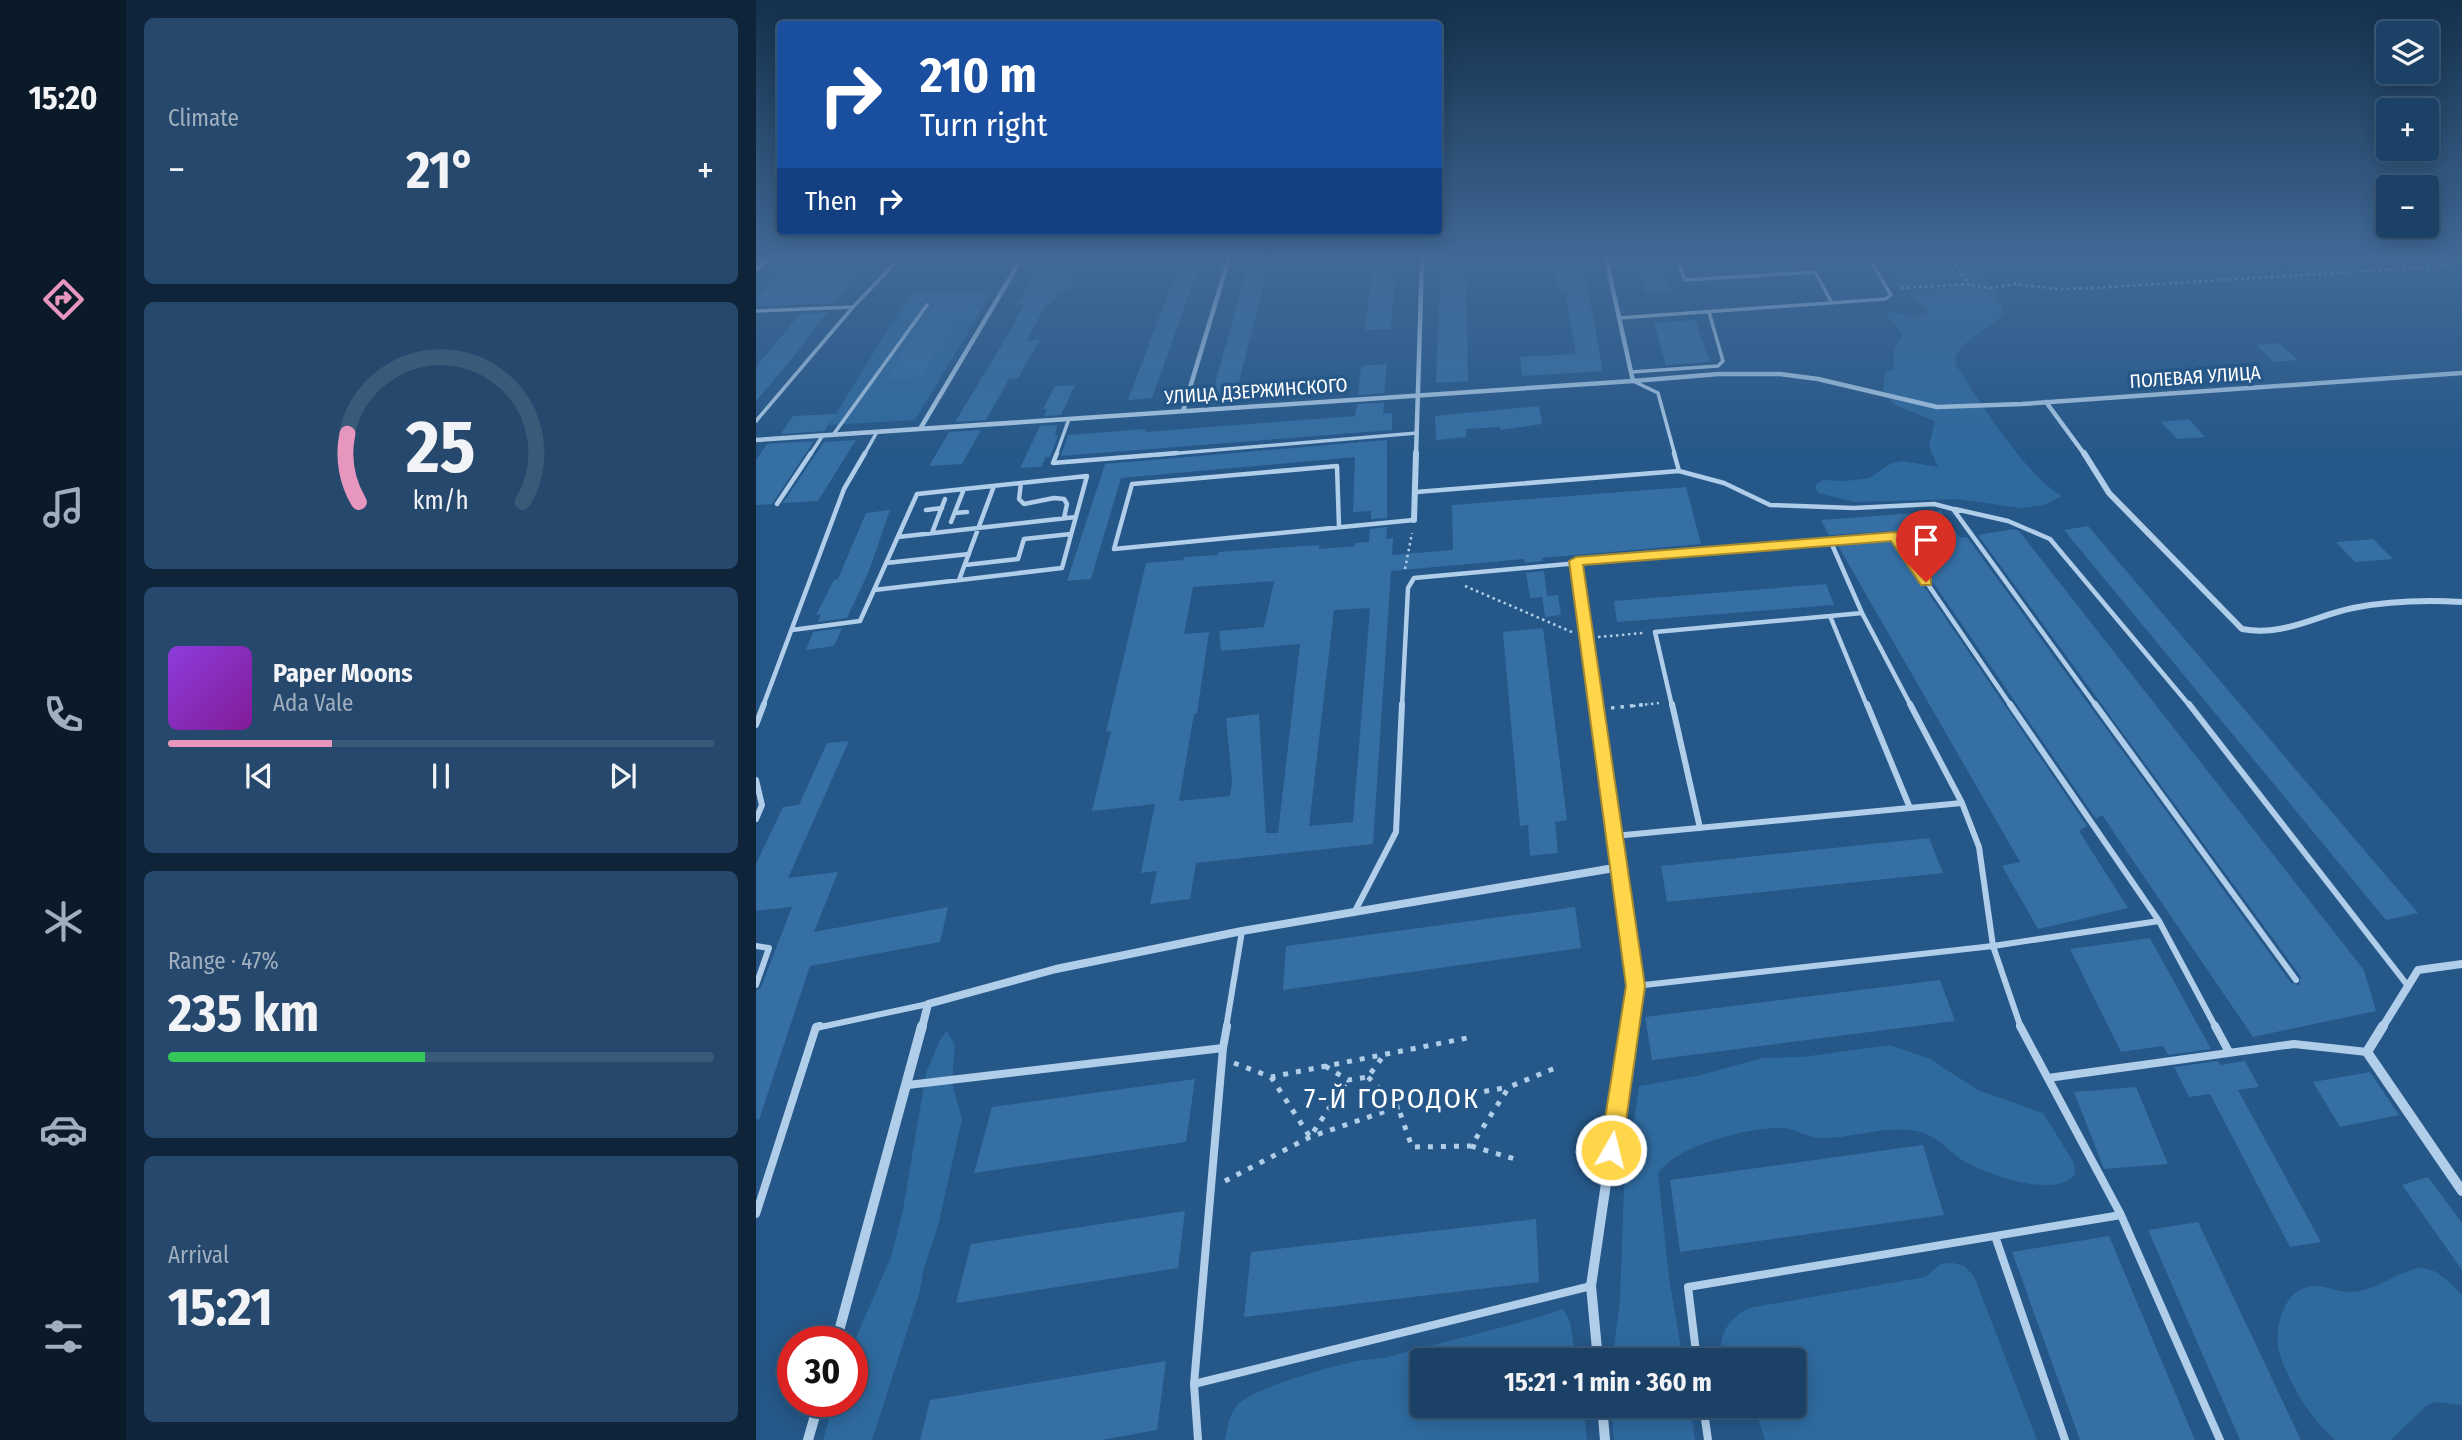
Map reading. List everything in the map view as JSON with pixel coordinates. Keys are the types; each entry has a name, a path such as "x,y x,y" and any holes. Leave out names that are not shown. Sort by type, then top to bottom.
{"street":[{"path":"920,429 982,325"},
{"path":"1183,411 1209,325"},
{"path":"1415,520 1420,325"},
{"path":"1621,325 1633,381"},
{"name":"ПОЛЕВАЯ УЛИЦА","path":"2046,402 2462,373"},
{"name":"УЛИЦА ДЗЕРЖИНСКОГО","path":"756,440 1719,374 1780,374 1818,379 1937,407 2046,402"},
{"path":"2046,402 2076,439 2109,493 2140,521 2242,629 2257,633 2295,628 2351,608 2431,600 2462,602"},
{"path":"1576,561 1635,986 1591,1286 1597,1348"},
{"path":"840,1326 908,1086 928,1003 1056,969 1242,931 1620,867"},
{"path":"2462,964 2418,970 2367,1052 2462,1191"},
{"path":"808,1440 815,1417"},
{"path":"1603,1418 1605,1440"}],"lane":[{"path":"756,421 838,325"},
{"path":"833,435 912,325"},
{"path":"1631,372 1718,366 1723,361 1713,325"},
{"path":"1633,381 1658,393 1679,471"},
{"path":"1069,419 1053,463 1417,433"},
{"path":"756,725 844,489 877,432"},
{"path":"777,504 823,435"},
{"path":"1339,527 1337,467 1132,484 1114,549 1415,520"},
{"path":"1416,492 1679,471 1724,483 1770,505 1854,508 1934,504 2008,521 2050,539 2210,729 2408,986"},
{"path":"792,630 860,621 917,494 1087,476 1062,568 874,590"},
{"path":"1021,483 1019,499 1024,504 1062,498 1067,504 1064,519"},
{"path":"959,580 994,486"},
{"path":"951,522 964,489"},
{"path":"932,533 946,499"},
{"path":"926,510 942,508"},
{"path":"1953,509 2296,980"},
{"path":"955,513 967,512"},
{"path":"898,537 1076,517"},
{"path":"965,565 1018,559 1024,539 1071,534"},
{"path":"1354,913 1396,832 1408,588 1414,578 1576,561 1895,536 2159,921 2229,1052"},
{"path":"1830,540 1862,613 1962,803 1979,847 1993,946 2019,1024 2121,1215 2220,1440"},
{"path":"886,563 969,554"},
{"path":"1700,828 1655,632 1862,613"},
{"path":"1830,616 1910,808"},
{"path":"756,780 762,805 756,818"},
{"path":"1614,836 1962,803"},
{"path":"1635,986 1993,946 2159,921"},
{"path":"1195,1439 1194,1384 1222,1058 1242,931"},
{"path":"756,946 769,948 756,985"},
{"path":"756,1214 816,1027 928,1003"},
{"path":"2048,1078 2294,1044 2367,1052"},
{"path":"908,1086 1223,1048"},
{"path":"1696,1348 1688,1287 2121,1215"},
{"path":"1995,1236 2065,1440"},
{"path":"1194,1384 1591,1286"},
{"path":"1705,1418 1708,1440"}],"path":[{"path":"1414,578 1403,567 1415,520"},
{"path":"1436,574 1586,638 1655,632"},
{"path":"1596,709 1671,702"},
{"path":"1222,1058 1271,1077 1467,1038"},
{"path":"1325,1066 1348,1080 1368,1077 1385,1054"},
{"path":"1210,1189 1310,1137 1398,1107 1509,1087 1560,1066"},
{"path":"1271,1077 1310,1137"},
{"path":"1368,1077 1398,1107 1412,1147 1471,1146 1515,1159"},
{"path":"1310,1137 1348,1080"},
{"path":"1471,1146 1509,1087"}],"shaded area":[{"path":"891,325 972,325 915,420 829,425"},
{"path":"1895,325 1991,325 1960,349 1956,365 2019,456 2049,487 2062,496 2044,505 2021,508 1957,499 1855,502 1818,493 1815,486 1822,480 1869,478 1892,463 1902,461 1938,467 1929,446 1935,421 1895,405 1883,393 1885,372 1894,370 1894,348 1903,335"},
{"path":"947,1031 955,1045 952,1083 962,1119 938,1226 924,1268 919,1294 872,1440 823,1440 830,1417 868,1417 868,1326 861,1326 891,1257 903,1210 926,1073 940,1040"},
{"path":"1890,1045 1930,1059 1978,1090 2043,1113 2074,1163 2075,1175 2065,1182 2053,1185 2008,1179 1969,1164 1932,1137 1916,1131 1892,1130 1820,1138 1784,1128 1770,1128 1715,1140 1680,1155 1658,1174 1669,1278 1681,1348 1614,1348 1620,1301 1624,1189 1639,1086 1697,1076 1762,1058 1802,1057"},
{"path":"1941,1264 1964,1266 1974,1276 2037,1440 1765,1440 1758,1418 1806,1418 1806,1348 1721,1348 1726,1329 1735,1317 1749,1308 1925,1277"},
{"path":"2418,1268 2437,1273 2462,1295 2462,1405 2436,1402 2426,1406 2391,1440 2336,1440 2311,1413 2284,1366 2277,1339 2283,1311 2292,1296 2311,1286 2359,1291"},
{"path":"1563,1309 1570,1322 1574,1348 1423,1348"},
{"path":"1410,1351 1410,1418 1584,1418 1587,1440 1225,1440 1230,1417 1237,1405 1246,1398 1277,1384 1334,1367"},
{"path":"1612,1418 1692,1418 1695,1440 1614,1440"}],"building":[{"path":"791,325 817,325 756,401 756,367"},
{"path":"920,325 951,325 922,377 886,380"},
{"path":"1013,325 1035,325 1026,341 1040,340 1018,378 1009,379 986,420 955,422"},
{"path":"1156,325 1178,325 1152,398 1128,400"},
{"path":"1231,325 1253,325 1236,393 1212,395"},
{"path":"1366,325 1391,325 1391,329 1365,330"},
{"path":"1438,325 1467,325 1468,381 1436,383"},
{"path":"1571,325 1594,325 1603,371 1522,376 1520,357 1576,354"},
{"path":"1655,325 1697,325 1710,362 1666,365"},
{"path":"2278,343 2298,360 2274,362 2256,345"},
{"path":"1387,364 1384,393 1358,395 1361,366"},
{"path":"1075,385 1061,415 1044,416 1047,409 1043,409 1055,386"},
{"path":"1384,403 1383,414 1392,413 1392,430 1061,456 1068,435 1355,416 1357,404"},
{"path":"1539,406 1542,424 1500,430 1500,427 1466,429 1466,437 1436,440 1435,416"},
{"path":"836,414 824,431 781,434 793,416"},
{"path":"2189,419 2205,437 2177,439 2161,422"},
{"path":"1057,425 1055,436 1058,435 1050,457 1046,457 1041,467 1020,468 1040,426"},
{"path":"981,430 962,464 929,466 949,432"},
{"path":"856,440 818,501 783,503 824,442"},
{"path":"1387,440 1387,518 1371,519 1371,511 1353,512 1355,457 1121,478 1091,579 1067,581 1105,464"},
{"path":"814,441 772,504 756,505 756,460 767,444"},
{"path":"1686,487 1701,544 1542,558 1543,561 1525,563 1524,559 1391,571 1373,844 1196,863 1190,899 1150,904 1157,871 1141,873 1155,804 1092,811 1111,731 1106,732 1146,563 1218,555 1218,552 1319,545 1319,549 1355,546 1355,543 1369,542 1370,529 1387,527 1386,539 1393,538 1392,555 1453,550 1452,505","holes":["1274,581 1264,627 1219,631 1221,651 1300,644 1278,833 1266,833 1259,714 1226,718 1232,781 1230,796 1179,801 1194,714 1197,713 1209,632 1184,634 1193,587","1370,608 1353,822 1309,826 1334,610"]},
{"path":"890,510 869,571 847,618 818,622 821,614 816,615 834,580 838,579 866,513"},
{"path":"1941,511 1960,538 1967,537 2291,983 2299,985 2301,977 1978,535 2014,529 2019,531 2364,970 2376,1011 2253,1037 2102,815 2096,819 1899,533 1895,531 1829,535 1821,520"},
{"path":"2088,526 2418,913 2386,920 2064,530"},
{"path":"2373,539 2393,559 2355,562 2336,542"},
{"path":"1893,541 2087,826 2079,831 2128,908 2038,929 2002,866 2020,862 1837,544"},
{"path":"1544,571 1547,596 1558,595 1561,615 1545,617 1542,597 1530,598 1526,573"},
{"path":"1826,584 1834,605 1617,622 1614,601"},
{"path":"842,628 834,646 806,650 813,632"},
{"path":"1543,628 1567,820 1555,822 1558,853 1530,856 1528,825 1520,826 1503,632"},
{"path":"849,741 788,878 838,872 814,932 948,907 940,942 810,966 759,1120 756,1119 756,991 761,987 792,907 756,911 756,864 783,807 799,805 827,743"},
{"path":"1929,838 1943,873 1667,902 1661,866"},
{"path":"1575,907 1581,948 1283,990 1286,946"},
{"path":"2150,938 2211,1049 2168,1055 2163,1046 2121,1052 2070,949"},
{"path":"1940,980 1955,1021 1652,1060 1645,1017"},
{"path":"2218,1061 2220,1065 2245,1061 2259,1087 2238,1090 2321,1242 2290,1247 2210,1094 2189,1097 2174,1067"},
{"path":"2370,1072 2399,1115 2340,1127 2313,1082"},
{"path":"1195,1079 1186,1142 974,1173 992,1107"},
{"path":"2136,1087 2168,1164 2104,1169 2074,1092"},
{"path":"1923,1145 1944,1215 1680,1252 1670,1180"},
{"path":"2428,1177 2462,1223 2462,1270 2402,1185"},
{"path":"1185,1211 1178,1268 956,1303 971,1244"},
{"path":"1536,1219 1539,1282 1244,1317 1251,1252"},
{"path":"2198,1222 2301,1440 2240,1440 2148,1230"},
{"path":"2109,1236 2195,1440 2080,1440 2012,1252"},
{"path":"1166,1361 1157,1430 1101,1440 920,1440 930,1400"}],"district":[{"name":"7-Й ГОРОДОК","path":"1392,1098"}],"route":[{"path":"1611,1150 1635,986 1576,561 1895,536 1926,582"}]}
